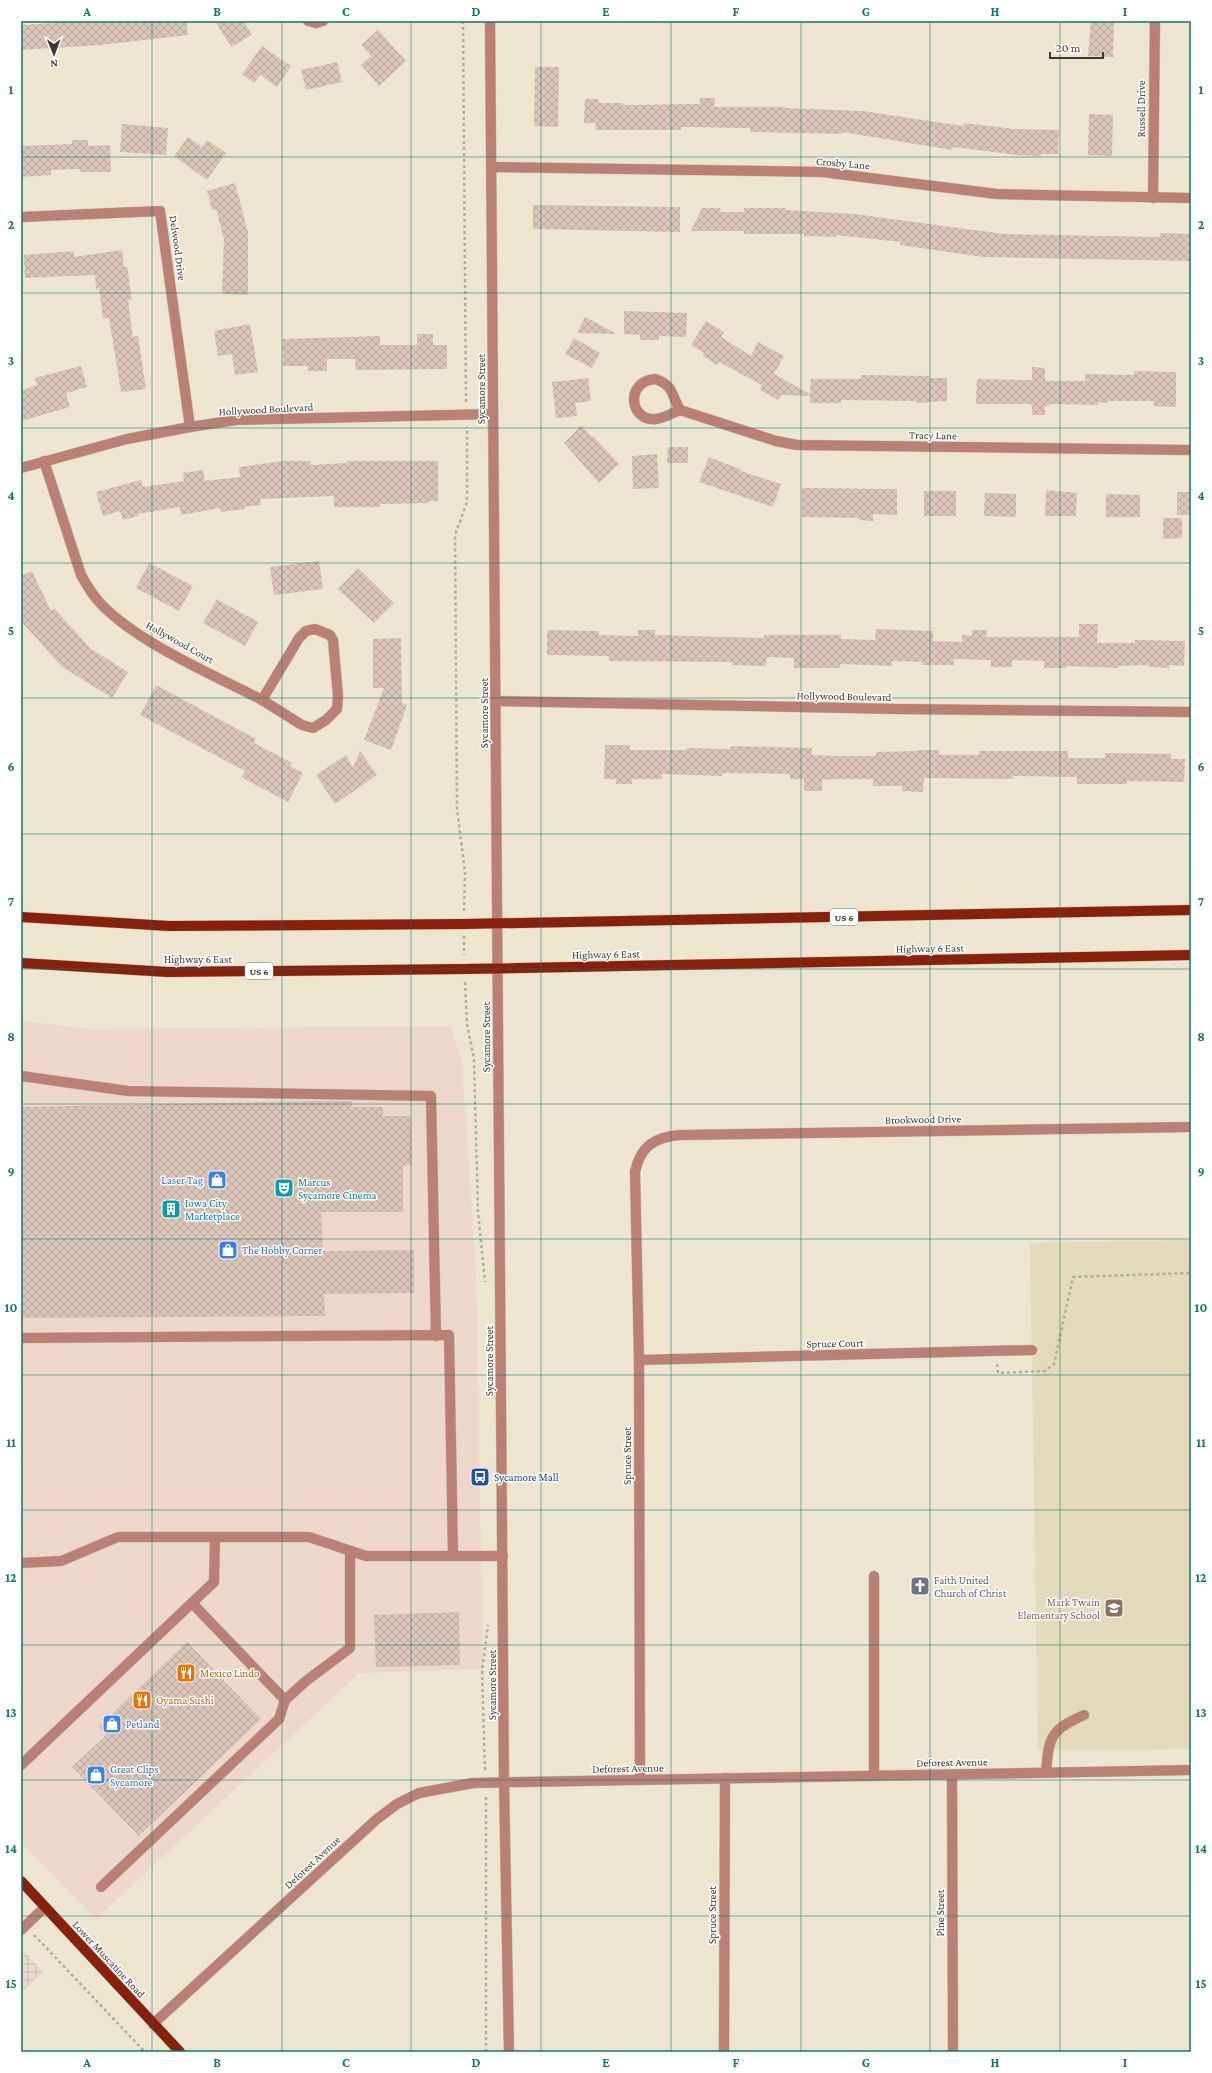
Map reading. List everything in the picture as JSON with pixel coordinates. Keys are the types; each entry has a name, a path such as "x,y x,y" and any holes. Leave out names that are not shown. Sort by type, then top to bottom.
{"main road":[{"name":"US 6","path":"21,917 169,926 497,924 1191,910"},
{"name":"Highway 6 East","path":"21,963 168,972 464,969 1191,955"},
{"name":"Lower Muscatine Road","path":"21,1882 180,2052"}],"street":[{"path":"308,21 316,23 323,21"},
{"name":"Sycamore Street","path":"490,21 504,1782 509,2052"},
{"name":"Russell Drive","path":"1153,198 1155,21"},
{"name":"Crosby Lane","path":"491,167 822,172 997,194 1191,198"},
{"name":"Delwood Drive","path":"21,216 160,211 190,426"},
{"path":"655,379 664,382 672,393 680,410 656,419 649,418 639,413 635,407 634,394 642,383 648,380 655,379"},
{"name":"Tracy Lane","path":"680,410 776,441 797,445 1191,450"},
{"name":"Hollywood Boulevard","path":"21,468 127,439 190,426 236,420 493,414"},
{"name":"Hollywood Court","path":"44,461 81,575 89,590 102,605 151,642 262,700 302,725 313,728 337,709 338,696 336,657 333,640 330,635 315,629 306,631 300,638 262,700"},
{"name":"Hollywood Boulevard","path":"496,701 890,709 1191,712"},
{"path":"21,1076 128,1091 431,1096 436,1336"},
{"name":"Brookwood Drive","path":"657,1140 668,1136 680,1135 1191,1127"},
{"name":"Spruce Street","path":"640,1780 639,1360 635,1172 638,1157 646,1148 657,1140"},
{"path":"21,1338 449,1335 453,1556"},
{"name":"Spruce Court","path":"639,1360 1032,1350"},
{"path":"21,1563 61,1561 118,1537 309,1537 366,1556 503,1556"},
{"path":"21,1765 214,1582 215,1537"},
{"path":"100,1887 279,1720 285,1700 306,1681 350,1648 350,1550"},
{"path":"874,1576 874,1775"},
{"path":"192,1603 285,1700"},
{"path":"1046,1772 1049,1743 1064,1724 1084,1715"},
{"name":"Deforest Avenue","path":"153,2024 349,1844 397,1804 418,1793 445,1787 504,1782 1191,1770"},
{"name":"Pine Street","path":"952,1775 953,2052"},
{"name":"Spruce Street","path":"724,2052 725,1778"},
{"path":"23,1928 45,1907"}],"path":[{"path":"457,809 465,872 464,969 467,1024 474,1059 478,1212 485,1290"},
{"path":"995,1351 998,1373 1044,1371 1054,1364 1073,1277 1191,1273"},
{"path":"486,2052 486,1783 482,1671 488,1621"},
{"path":"23,1928 145,2052"}],"shaded area":[{"name":"Sycamore Mall","path":"21,1021 90,1029 451,1026 462,1065 476,1271 483,1669 359,1673 96,1919 21,1842"},
{"name":"Mark Twain Elementary School","path":"1191,1240 1191,1749 1038,1750 1030,1243"},
{"path":"21,1948 43,1972 21,1992"}],"building":[{"path":"93,21 186,21 188,35 101,45 21,50 21,25"},
{"path":"215,21 244,21 252,35 231,47"},
{"path":"1091,21 1114,21 1113,57 1088,56"},
{"path":"378,30 406,61 379,86 361,65 371,56 361,45"},
{"path":"262,46 291,66 277,87 260,75 254,83 242,74"},
{"path":"337,62 342,82 306,90 301,70"},
{"path":"535,67 559,67 558,127 534,126"},
{"path":"700,98 715,98 714,107 786,107 862,111 964,126 965,123 1014,129 1059,130 1058,154 1041,154 1041,156 1017,155 953,147 952,150 842,132 842,134 750,132 750,128 681,127 681,130 595,130 596,123 584,123 585,99 599,99 599,103 623,103 623,105 700,104"},
{"path":"1089,114 1113,115 1112,156 1088,155"},
{"path":"122,124 168,128 166,155 120,152"},
{"path":"188,137 202,147 207,140 226,153 207,180 174,156"},
{"path":"72,140 88,140 88,146 110,145 111,172 80,172 80,169 51,170 51,175 21,177 21,146 72,144"},
{"path":"235,183 248,232 248,295 222,294 224,239 216,209 212,210 207,191"},
{"path":"533,205 680,207 680,232 533,229"},
{"path":"702,208 720,208 721,212 744,212 744,208 785,208 785,210 854,214 1004,234 1160,237 1160,233 1191,234 1191,261 983,257 900,245 901,242 836,235 836,237 804,236 804,234 744,234 744,231 691,231"},
{"path":"122,250 124,267 127,267 132,299 128,300 133,337 138,336 146,389 121,392 109,318 103,319 99,288 96,289 95,275 25,278 24,255 74,251 74,257"},
{"path":"624,311 687,313 686,337 659,336 659,340 640,340 640,335 624,334"},
{"path":"585,317 617,334 577,333"},
{"path":"706,321 724,332 721,337 751,356 758,342 784,356 774,374 810,394 811,379 861,379 861,375 929,376 929,378 947,378 947,401 916,403 916,401 841,400 841,403 810,403 810,396 781,395 778,400 760,390 762,385 719,362 717,365 703,356 704,353 691,345"},
{"path":"250,324 258,372 235,375 232,354 218,356 214,331"},
{"path":"417,334 433,334 433,345 447,345 447,369 356,370 355,359 327,359 327,371 308,371 307,366 283,366 282,339 380,336 380,345 417,345"},
{"path":"574,338 600,353 592,368 565,354"},
{"path":"81,366 87,387 66,393 70,407 21,421 21,391 37,385 35,378"},
{"path":"1032,367 1045,368 1045,381 1085,381 1085,374 1134,375 1134,371 1176,372 1176,407 1154,406 1154,401 1108,401 1108,403 1098,402 1098,405 1050,404 1050,406 1045,406 1045,415 1032,415 1032,406 1030,404 976,404 977,379 1032,380"},
{"path":"588,378 591,401 575,403 577,416 556,418 552,382"},
{"path":"581,426 592,437 593,436 619,464 599,483 564,443"},
{"path":"668,447 688,447 688,463 667,463"},
{"path":"657,454 659,488 633,489 632,456"},
{"path":"709,457 742,470 741,471 781,484 773,507 699,482"},
{"path":"282,461 310,461 311,465 347,463 347,461 438,461 438,501 429,501 429,503 380,504 380,507 334,507 334,496 260,499 261,505 244,507 245,509 221,512 220,508 181,515 180,507 138,514 138,516 123,520 120,511 103,516 96,492 141,480 143,487 184,481 183,473 203,470 205,481 240,477 239,467"},
{"path":"802,488 897,489 897,515 873,514 873,521 859,520 859,518 802,517"},
{"path":"1046,490 1077,493 1076,516 1045,516"},
{"path":"924,491 956,491 956,516 924,516"},
{"path":"1177,492 1191,492 1191,515 1177,515"},
{"path":"985,493 1016,494 1016,517 984,516"},
{"path":"1106,494 1140,495 1140,517 1106,517"},
{"path":"1163,518 1182,518 1182,538 1163,539"},
{"path":"319,561 323,589 274,595 270,567"},
{"path":"149,563 193,586 179,611 136,588"},
{"path":"358,568 394,603 374,623 338,589"},
{"path":"32,571 51,611 54,608 91,649 128,672 112,698 61,666 21,621 21,576"},
{"path":"217,599 258,622 245,646 203,623"},
{"path":"1079,624 1098,624 1097,643 1135,643 1135,640 1185,641 1184,666 1169,665 1169,668 1149,667 1149,665 1118,666 1118,668 1066,666 1066,668 1044,668 1044,661 1012,660 1012,667 991,667 991,660 954,659 954,665 922,665 922,662 892,661 892,666 840,664 840,668 794,668 794,658 767,657 766,666 732,665 732,662 608,661 609,656 547,655 547,630 599,631 599,635 638,636 638,630 655,630 655,635 764,638 764,635 841,635 841,639 875,640 876,629 933,631 933,641 962,642 962,635 972,636 972,630 987,630 986,637 1079,637"},
{"path":"401,638 402,703 407,705 391,750 364,740 384,688 373,688 373,639"},
{"path":"156,685 256,739 254,743 292,763 290,766 303,773 288,802 241,777 245,771 140,715"},
{"path":"605,745 630,745 630,750 687,750 687,748 731,749 731,746 812,748 812,755 839,756 876,756 876,752 917,750 939,750 939,755 979,755 979,751 1068,751 1068,758 1105,758 1105,753 1171,754 1171,759 1185,759 1184,782 1127,781 1127,784 1077,784 1077,777 1013,776 1013,779 924,778 923,792 902,791 902,786 873,786 873,779 839,779 822,780 822,791 804,791 804,779 790,779 790,774 722,773 722,776 662,774 662,779 632,779 632,784 616,784 616,779 604,779"},
{"path":"360,751 377,775 335,804 316,775 346,755 353,768"},
{"name":"Iowa City Marketplace","path":"351,1101 352,1107 383,1107 383,1116 411,1116 412,1165 403,1166 403,1212 321,1212 323,1251 414,1250 414,1293 324,1294 325,1316 21,1318 21,1107"},
{"path":"459,1612 460,1665 376,1667 374,1615"},
{"path":"187,1642 261,1719 139,1836 72,1767 106,1735 98,1727"}],"place":[{"name":"Laser Tag","path":"217,1180"},
{"name":"Marcus Sycamore Cinema","path":"284,1188"},
{"name":"Iowa City Marketplace","path":"171,1209"},
{"name":"The Hobby Corner","path":"228,1250"},
{"name":"Sycamore Mall","path":"480,1477"},
{"name":"Faith United Church of Christ","path":"920,1586"},
{"name":"Mark Twain Elementary School","path":"1114,1608"},
{"name":"Mexico Lindo","path":"186,1673"},
{"name":"Oyama Sushi","path":"142,1700"},
{"name":"Petland","path":"112,1724"},
{"name":"Great Clips Sycamore","path":"96,1775"}]}
